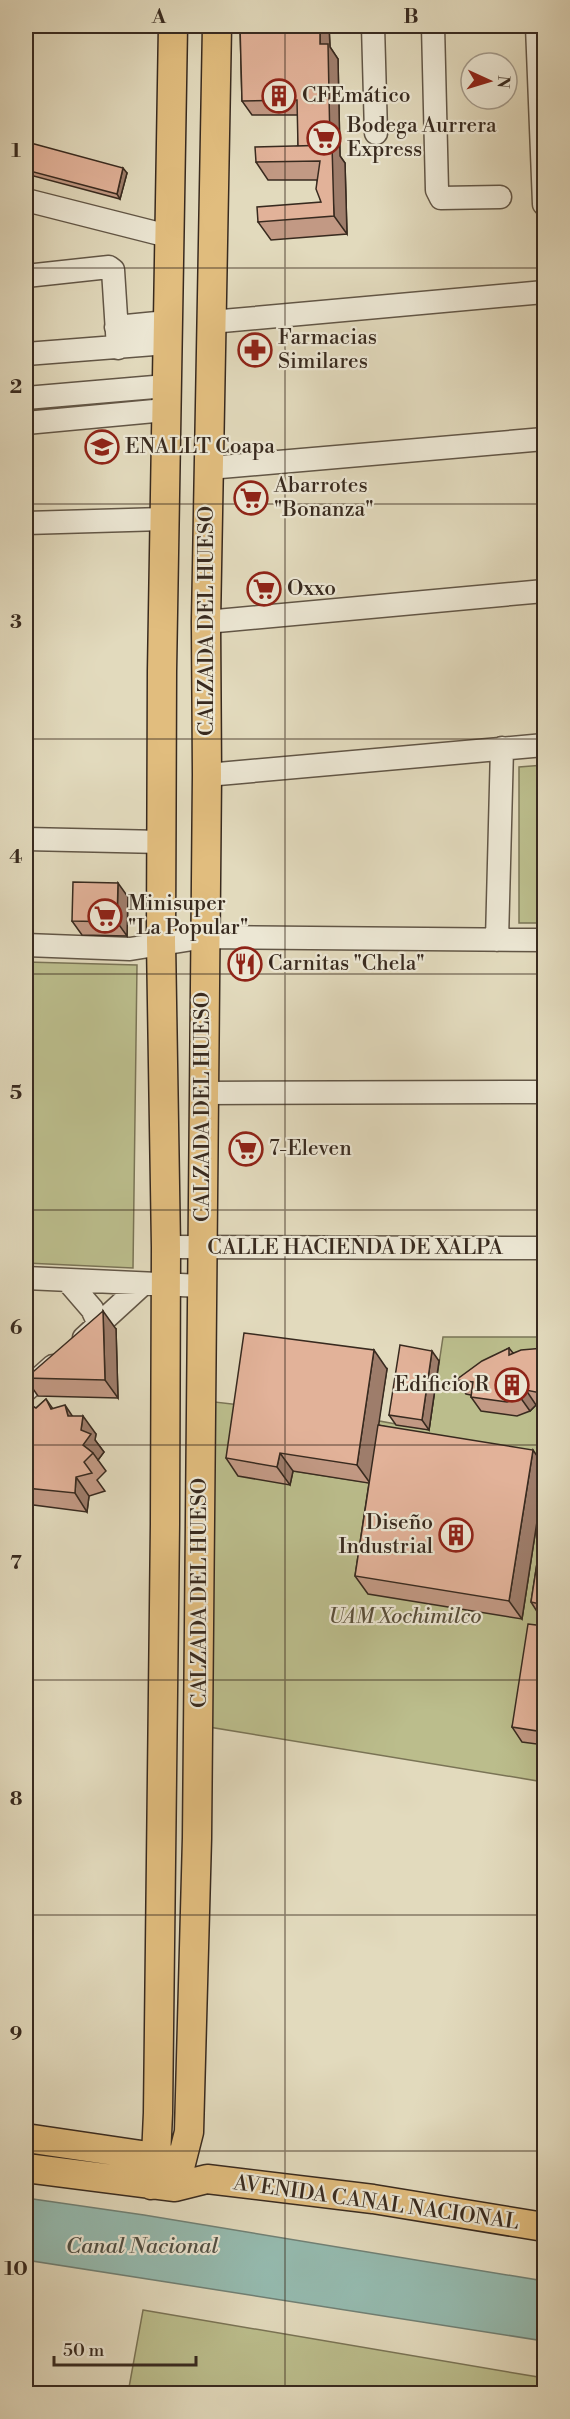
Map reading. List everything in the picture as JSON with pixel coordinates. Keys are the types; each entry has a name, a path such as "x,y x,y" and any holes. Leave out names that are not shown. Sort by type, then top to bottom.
{"main road":[{"name":"CALZADA DEL HUESO","path":"166,2173 158,2113 154,1285 165,1247 161,944 164,519 173,26"},
{"name":"CALZADA DEL HUESO","path":"166,2173 189,2132 198,1798 207,775 206,622 211,322 217,138 217,26"},
{"path":"103,2149 127,2145 138,2139 158,2113"},
{"name":"AVENIDA CANAL NACIONAL","path":"26,2138 103,2149 166,2173"},
{"name":"AVENIDA CANAL NACIONAL","path":"26,2168 166,2173 207,2180 373,2199 544,2227"}],"street":[{"path":"373,26 376,133"},
{"path":"433,26 437,190 441,198 500,197"},
{"path":"537,26 544,204"},
{"path":"26,200 168,236"},
{"path":"26,276 109,267 113,270 117,337"},
{"path":"211,322 544,292"},
{"path":"26,354 117,337 167,332"},
{"path":"26,398 166,398"},
{"path":"26,423 166,398"},
{"path":"208,468 544,439"},
{"path":"26,523 164,519"},
{"path":"206,622 544,591"},
{"path":"207,775 544,745"},
{"path":"497,940 502,748"},
{"path":"26,839 162,842"},
{"path":"26,945 130,949 205,937 544,940"},
{"path":"203,1093 544,1092"},
{"name":"CALLE HACIENDA DE XALPA","path":"165,1247 544,1248"},
{"path":"26,1278 202,1286"},
{"path":"67,1280 92,1309 99,1324"},
{"path":"26,1390 99,1324 154,1285"}],"green space":[{"path":"544,765 544,923 519,923 519,767"},
{"path":"26,962 137,965 133,1268 26,1263"},
{"name":"UAM Xochimilco","path":"443,1337 544,1337 544,1782 209,1727 215,1402 249,1406 293,1471 370,1483 379,1421 429,1430"},
{"path":"143,2310 544,2378 544,2393 128,2393"}],"water":[{"name":"Canal Nacional","path":"26,2198 144,2215 544,2281 544,2341 26,2260"}],"building":[{"path":"240,26 320,26 320,44 328,44 330,145 298,146 297,100 242,101"},
{"path":"27,142 123,168 117,194 26,170"},
{"path":"332,145 334,216 258,222 257,207 321,202 316,189 320,161 256,162 255,147"},
{"path":"73,882 118,883 117,922 72,921"},
{"path":"103,1311 105,1380 26,1378"},
{"path":"244,1333 374,1350 357,1465 280,1453 277,1467 226,1458"},
{"path":"400,1345 432,1351 422,1420 389,1415"},
{"path":"509,1348 509,1355 521,1350 544,1348 544,1419 538,1417 541,1393 526,1390 520,1397 507,1402 471,1397 473,1382 456,1380 482,1361"},
{"path":"46,1399 51,1409 65,1405 68,1416 83,1416 81,1430 91,1434 83,1445 93,1453 84,1462 92,1473 76,1477 75,1493 26,1488 26,1403 36,1408"},
{"name":"Diseño Industrial","path":"378,1425 533,1450 509,1601 355,1576"},
{"path":"544,1518 544,1605 531,1602"},
{"path":"528,1624 544,1626 544,1732 512,1727"}],"place":[{"name":"CFEmático","path":"279,96"},
{"name":"Bodega Aurrera Express","path":"324,138"},
{"name":"Farmacias Similares","path":"255,350"},
{"name":"ENALLT Coapa","path":"102,447"},
{"name":"Abarrotes \"Bonanza\"","path":"251,498"},
{"name":"Oxxo","path":"264,589"},
{"name":"Minisuper \"La Popular\"","path":"105,916"},
{"name":"Carnitas \"Chela\"","path":"245,964"},
{"name":"7-Eleven","path":"246,1149"},
{"name":"Edificio R","path":"512,1385"},
{"name":"Diseño Industrial","path":"456,1535"}]}
